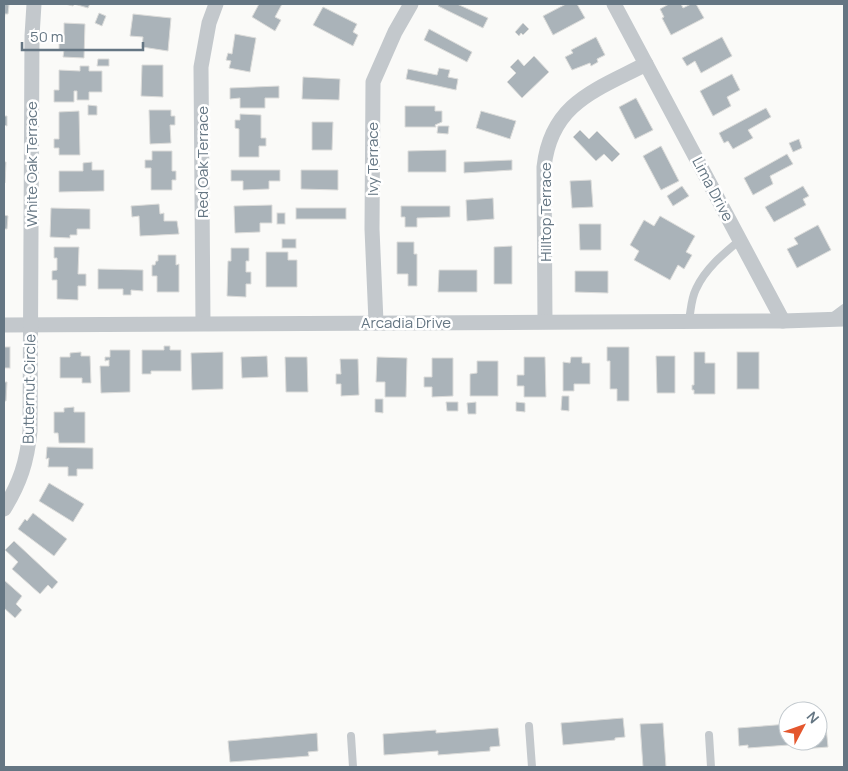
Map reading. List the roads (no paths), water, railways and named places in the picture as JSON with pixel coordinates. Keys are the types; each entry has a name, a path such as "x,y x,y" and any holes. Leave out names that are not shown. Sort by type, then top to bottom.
{"street":[{"name":"White Oak Terrace","path":"30,324 32,36 34,4"},
{"name":"Red Oak Terrace","path":"203,323 202,67 209,23 216,4"},
{"name":"Ivy Terrace","path":"376,322 372,229 373,82 395,32 410,4"},
{"name":"Lima Drive","path":"614,4 782,321"},
{"name":"Hilltop Terrace","path":"545,321 544,167 548,144 558,123 577,102 590,93 646,64"},
{"path":"782,321 844,319"},
{"name":"Arcadia Drive","path":"4,325 782,321"},
{"name":"Butternut Circle","path":"4,509 25,467 28,448 30,324"}],"lane":[{"path":"689,320 694,296 700,280 716,261 740,240"},
{"path":"825,320 844,308"},
{"path":"528,726 532,767"},
{"path":"710,735 711,767"},
{"path":"351,736 353,767"}]}
